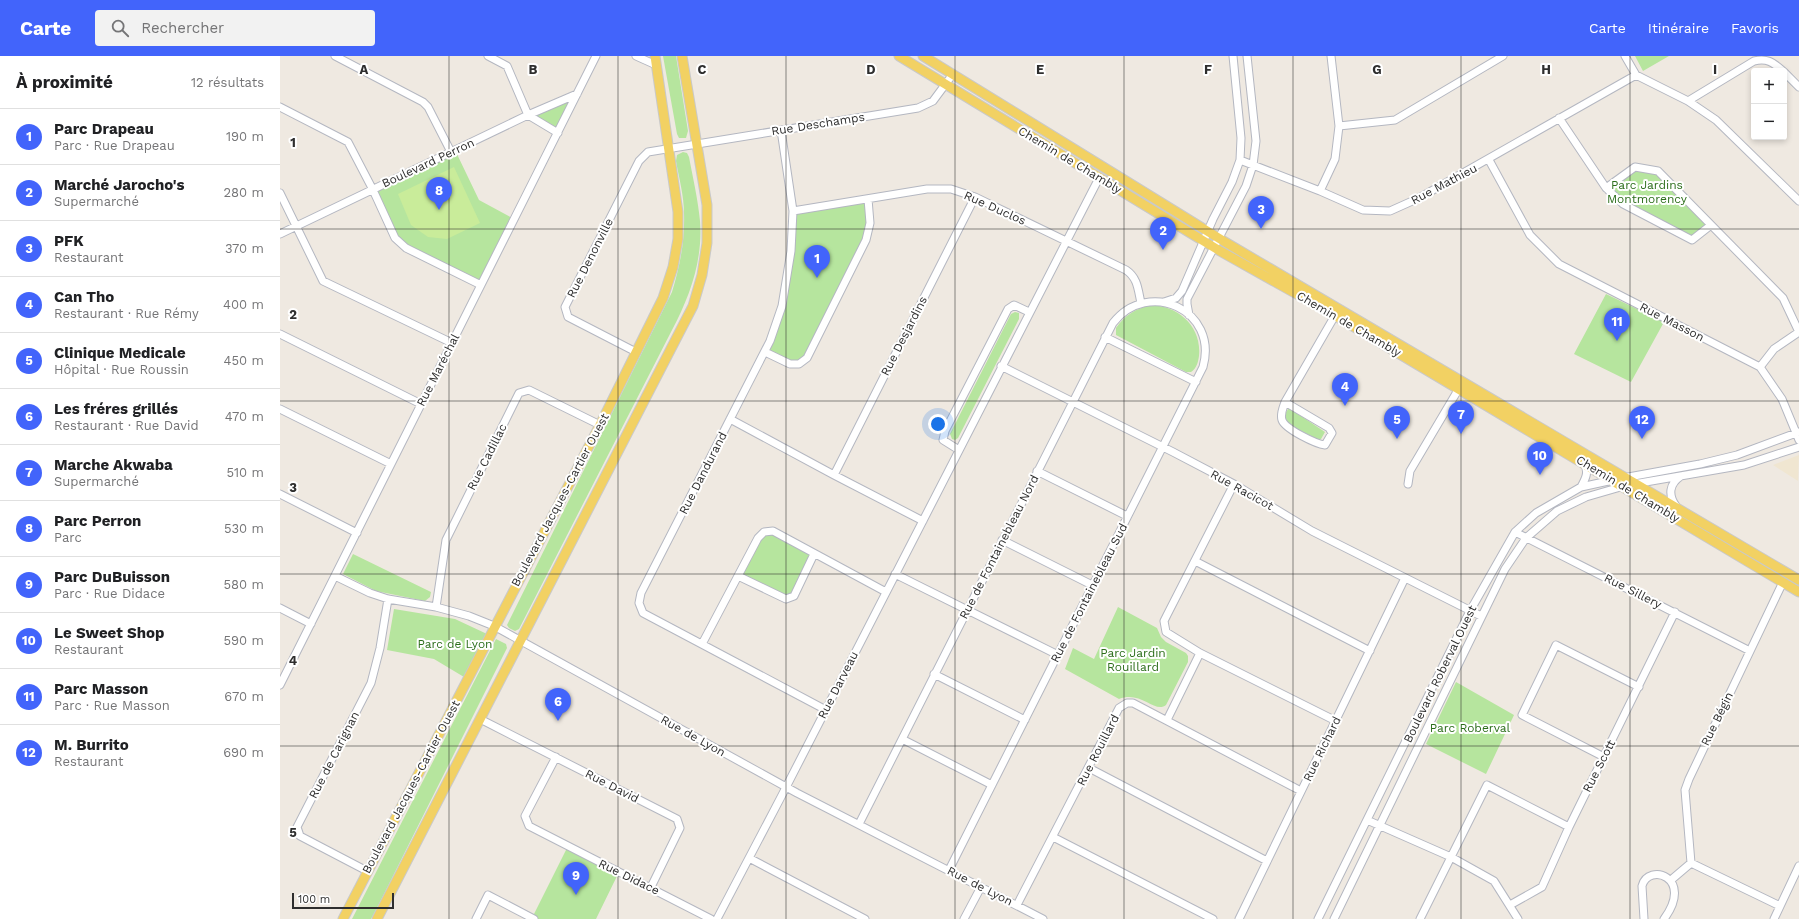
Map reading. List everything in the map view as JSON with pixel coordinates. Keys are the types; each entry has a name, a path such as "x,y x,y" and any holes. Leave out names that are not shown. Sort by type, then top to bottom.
{"main road":[{"path":"376,919 693,306 702,276 707,243 707,205 682,56"},
{"name":"Chemin de Chambly","path":"899,56 1214,247 1463,381 1799,580"},
{"name":"Chemin de Chambly","path":"923,56 1209,232 1459,390 1583,462 1799,592"},
{"name":"Boulevard Jacques-Cartier Ouest","path":"343,919 600,424 663,298 673,267 678,239 678,212 656,61"}],"street":[{"path":"335,56 423,102 428,107 451,152"},
{"path":"488,56 508,66 528,116 558,133"},
{"name":"Rue Maréchal","path":"280,685 596,56"},
{"path":"636,56 656,61"},
{"path":"1164,302 1176,298 1181,293 1209,232 1213,219 1232,182 1240,160 1241,138 1233,56"},
{"path":"1189,315 1187,299 1246,186 1253,165 1256,141 1247,56"},
{"path":"1320,191 1335,159 1339,126 1331,56"},
{"path":"1339,126 1395,120 1503,56"},
{"path":"1625,56 1636,75 1688,101 1716,120 1799,201"},
{"path":"1688,101 1754,61 1763,59 1773,62 1780,68"},
{"name":"Rue Deschamps","path":"668,150 696,144 918,108 934,101 953,74"},
{"path":"1787,74 1799,87"},
{"name":"Rue Mathieu","path":"1240,160 1320,191 1362,210 1390,211 1419,198 1489,160 1559,118 1636,75"},
{"name":"Boulevard Perron","path":"280,234 451,152 577,94"},
{"path":"280,107 348,142 373,190 395,238 406,248 481,285"},
{"path":"1559,118 1606,188 1623,204 1692,240 1711,225"},
{"name":"Rue Dandurand","path":"781,130 793,211 791,251 782,306 764,352 641,593 639,603 643,613 826,710"},
{"name":"Rue Denonville","path":"636,352 568,317 565,307 639,161 648,152 668,150"},
{"name":"Rue Masson","path":"1489,160 1530,235 1559,264 1760,367 1782,399 1798,435"},
{"path":"1606,188 1635,167 1658,171 1783,298 1799,332 1774,349 1760,367"},
{"name":"Rue Darveau","path":"717,919 787,787 1098,178"},
{"name":"Rue Duclos","path":"793,211 927,189 951,189 975,197 1122,268 1132,274 1136,281 1141,303"},
{"path":"280,193 323,281 452,343"},
{"name":"Rue Desjardins","path":"834,475 975,197"},
{"path":"764,352 790,364 799,364 807,358 866,240 870,223 868,199"},
{"path":"1164,302 1189,315"},
{"name":"Rue de Fontainebleau Nord","path":"859,824 1113,323 1121,314 1133,306 1141,303 1164,302"},
{"path":"959,450 943,440 945,431 1008,309 1014,305 1029,312"},
{"path":"1285,402 1329,428 1332,433 1325,445 1317,444 1285,425 1282,418 1282,410 1285,402 1337,312"},
{"name":"Rue de Fontainebleau Sud","path":"949,870 1196,382 1204,361 1205,347 1199,327 1189,315"},
{"path":"280,334 422,404"},
{"path":"1105,337 1196,382"},
{"name":"Rue Racicot","path":"1002,366 1234,484 1312,531 1482,616"},
{"path":"1408,484 1410,471 1463,381"},
{"name":"Rue Cadillac","path":"436,607 446,540 519,392 529,390 600,424"},
{"path":"280,409 391,464"},
{"path":"730,419 923,521"},
{"name":"Boulevard Roberval Ouest","path":"1318,919 1470,611 1515,532 1536,513 1581,486 1700,464 1737,455 1798,435"},
{"name":"Boulevard Roberval Ouest","path":"1334,919 1505,568 1526,538 1557,511 1586,497 1623,486 1740,466 1799,447"},
{"path":"1737,455 1740,466"},
{"path":"1581,486 1587,475 1587,468 1583,462"},
{"path":"1037,471 1127,516"},
{"path":"1676,506 1670,496 1671,489 1674,481 1681,476"},
{"path":"1234,484 1167,615 1164,627 1170,635 1200,653 1336,721"},
{"path":"280,494 357,533"},
{"path":"702,644 758,538 764,532 773,531 886,592"},
{"name":"Rue Sillery","path":"1515,532 1750,651"},
{"path":"1002,540 1092,585"},
{"path":"738,576 786,599 794,596 814,554"},
{"path":"1195,561 1370,651"},
{"path":"895,574 1058,655"},
{"name":"Rue de Lyon","path":"335,576 370,593 388,599 436,607 469,616 494,626 520,642 787,787 1043,919"},
{"name":"Rue Richard","path":"1239,919 1405,578"},
{"name":"Rue Bégin","path":"1691,863 1685,790 1783,582"},
{"name":"Rue de Carignan","path":"367,871 300,836 297,827 371,683 381,642 388,599"},
{"path":"280,608 311,624"},
{"name":"Rue Scott","path":"1510,905 1542,887 1569,827 1675,612"},
{"path":"1604,757 1522,715 1556,645 1639,687"},
{"path":"1200,653 1166,720 1301,791"},
{"path":"934,674 1024,720"},
{"name":"Rue Rouillard","path":"1017,905 1122,705 1133,703 1166,720"},
{"name":"Rue David","path":"480,719 677,819 680,828 651,887"},
{"path":"902,739 992,785"},
{"name":"Rue Didace","path":"556,757 525,816 529,826 711,919"},
{"path":"1089,768 1267,861"},
{"path":"1420,919 1487,785 1569,827"},
{"path":"1367,820 1451,857 1494,881 1518,919"},
{"path":"1053,837 1213,919"},
{"path":"749,858 864,919"},
{"path":"1671,880 1691,863 1780,906"},
{"path":"1774,919 1799,866"},
{"path":"1644,919 1643,880 1648,876 1659,874 1671,880 1675,888 1675,895 1664,919"},
{"path":"964,919 981,887"},
{"path":"476,919 488,896 534,919"}],"shaded area":[{"path":"1799,455 1798,481 1773,465"}],"green space":[{"path":"663,56 676,56 688,131 686,138 679,138 677,134"},
{"path":"1635,56 1669,56 1643,71"},
{"path":"577,94 558,133 528,115"},
{"path":"455,150 479,200 514,219 481,285 395,238 373,190"},
{"path":"683,152 687,153 689,157 700,221 697,264 690,291 519,629 515,631 507,625 672,292 680,263 684,233 683,200 676,161 677,155"},
{"path":"454,167 480,223 447,239 428,237 411,225 398,194"},
{"name":"Parc Jardins Montmorency","path":"1635,167 1658,171 1711,225 1692,240 1623,204 1606,188"},
{"path":"868,199 870,223 807,358 799,364 765,352 782,306 793,211"},
{"path":"1606,294 1664,322 1631,382 1574,354"},
{"path":"1151,305 1170,309 1179,314 1192,327 1197,336 1199,356 1196,367 1191,372 1186,372 1116,335 1116,328 1123,319 1140,308"},
{"path":"1015,312 1019,313 1019,319 958,438 955,440 952,439 950,434 1011,314"},
{"path":"1289,408 1325,432 1321,439 1317,439 1284,422 1283,416"},
{"path":"773,531 814,554 794,596 786,599 738,576 758,538"},
{"path":"353,554 431,592 430,597 425,601 376,591 343,574"},
{"name":"Parc Jardin Rouillard","path":"1118,607 1157,628 1161,637 1166,642 1186,653 1188,656 1188,662 1166,705 1162,707 1157,707 1134,697 1119,699 1065,669 1073,648 1094,659"},
{"name":"Parc de Lyon","path":"394,609 455,619 487,634 464,677 434,659 387,650"},
{"path":"496,639 506,644 507,648 384,894 371,919 352,919"},
{"name":"Parc Roberval","path":"1456,682 1514,715 1486,774 1426,744"},
{"path":"568,846 619,872 596,919 534,919 532,918"}],"place":[{"name":"Parc Perron","path":"439,210"},
{"name":"PFK","path":"1261,229"},
{"name":"Marché Jarocho's","path":"1163,250"},
{"name":"Parc Drapeau","path":"817,278"},
{"name":"Parc Masson","path":"1617,341"},
{"name":"Can Tho","path":"1345,406"},
{"name":"Marche Akwaba","path":"1461,434"},
{"name":"Clinique Medicale","path":"1397,439"},
{"name":"M. Burrito","path":"1642,439"},
{"name":"Le Sweet Shop","path":"1540,475"},
{"name":"Les fréres grillés","path":"558,721"},
{"name":"Parc DuBuisson","path":"576,895"}]}
